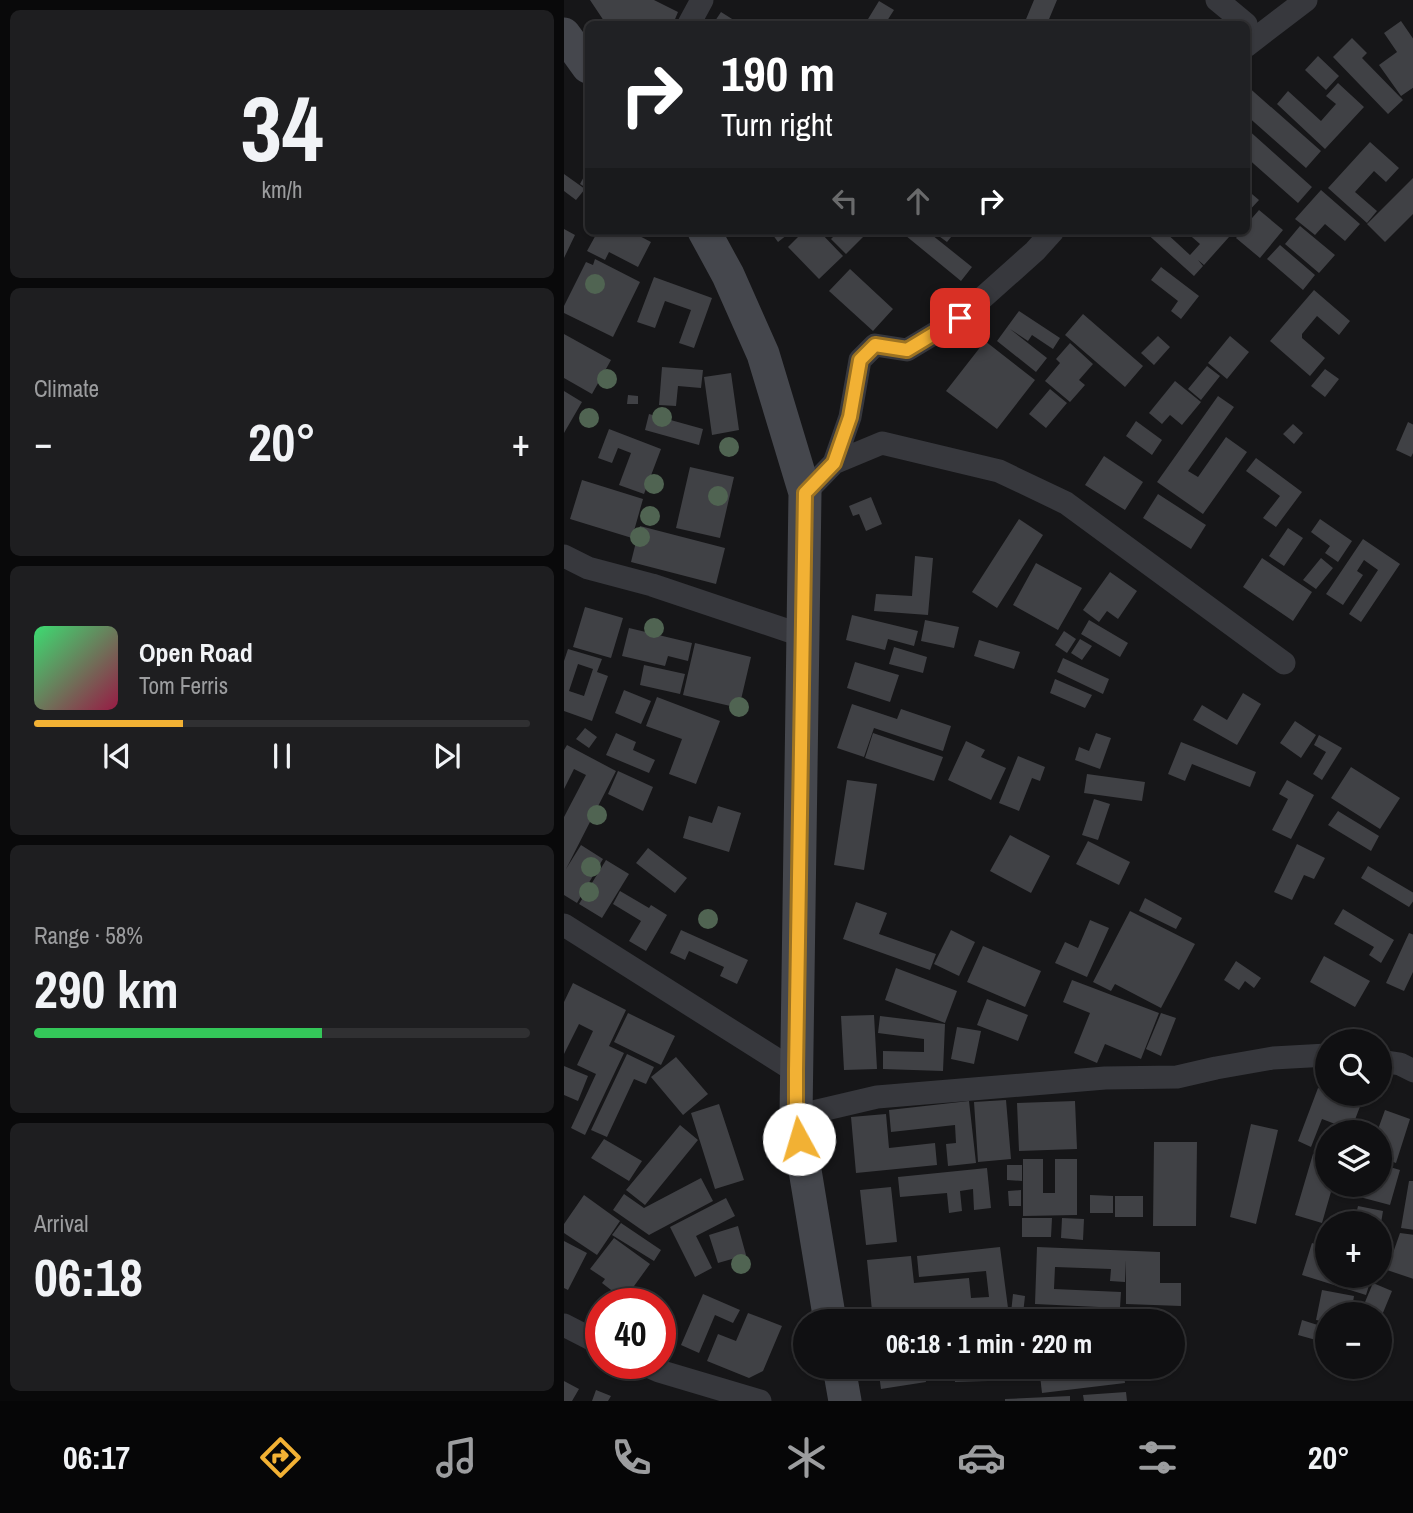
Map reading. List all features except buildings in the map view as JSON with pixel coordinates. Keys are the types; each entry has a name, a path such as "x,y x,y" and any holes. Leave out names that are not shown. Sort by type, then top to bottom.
{"street":[{"path":"691,21 702,0"},
{"path":"1217,0 1237,21"},
{"path":"1250,32 1306,0"},
{"path":"564,34 585,63"},
{"path":"706,235 728,275 763,354 805,493 796,1116 829,1309"},
{"path":"805,493 834,463 850,417 860,360 875,345 907,350 960,318 1049,235"},
{"path":"834,463 882,443 999,471 1027,482 1066,503 1284,663"},
{"path":"564,556 588,568 652,585 804,636"},
{"path":"564,925 796,1070"},
{"path":"796,1116 877,1097 1105,1078 1176,1077 1273,1058 1315,1056"},
{"path":"1392,1063 1413,1071"},
{"path":"564,1325 585,1336"},
{"path":"676,1376 760,1401"},
{"path":"841,1379 845,1401"}],"route":[{"path":"799,1139 796,1070 805,493 834,463 850,417 860,360 875,345 907,350 960,318"}]}
